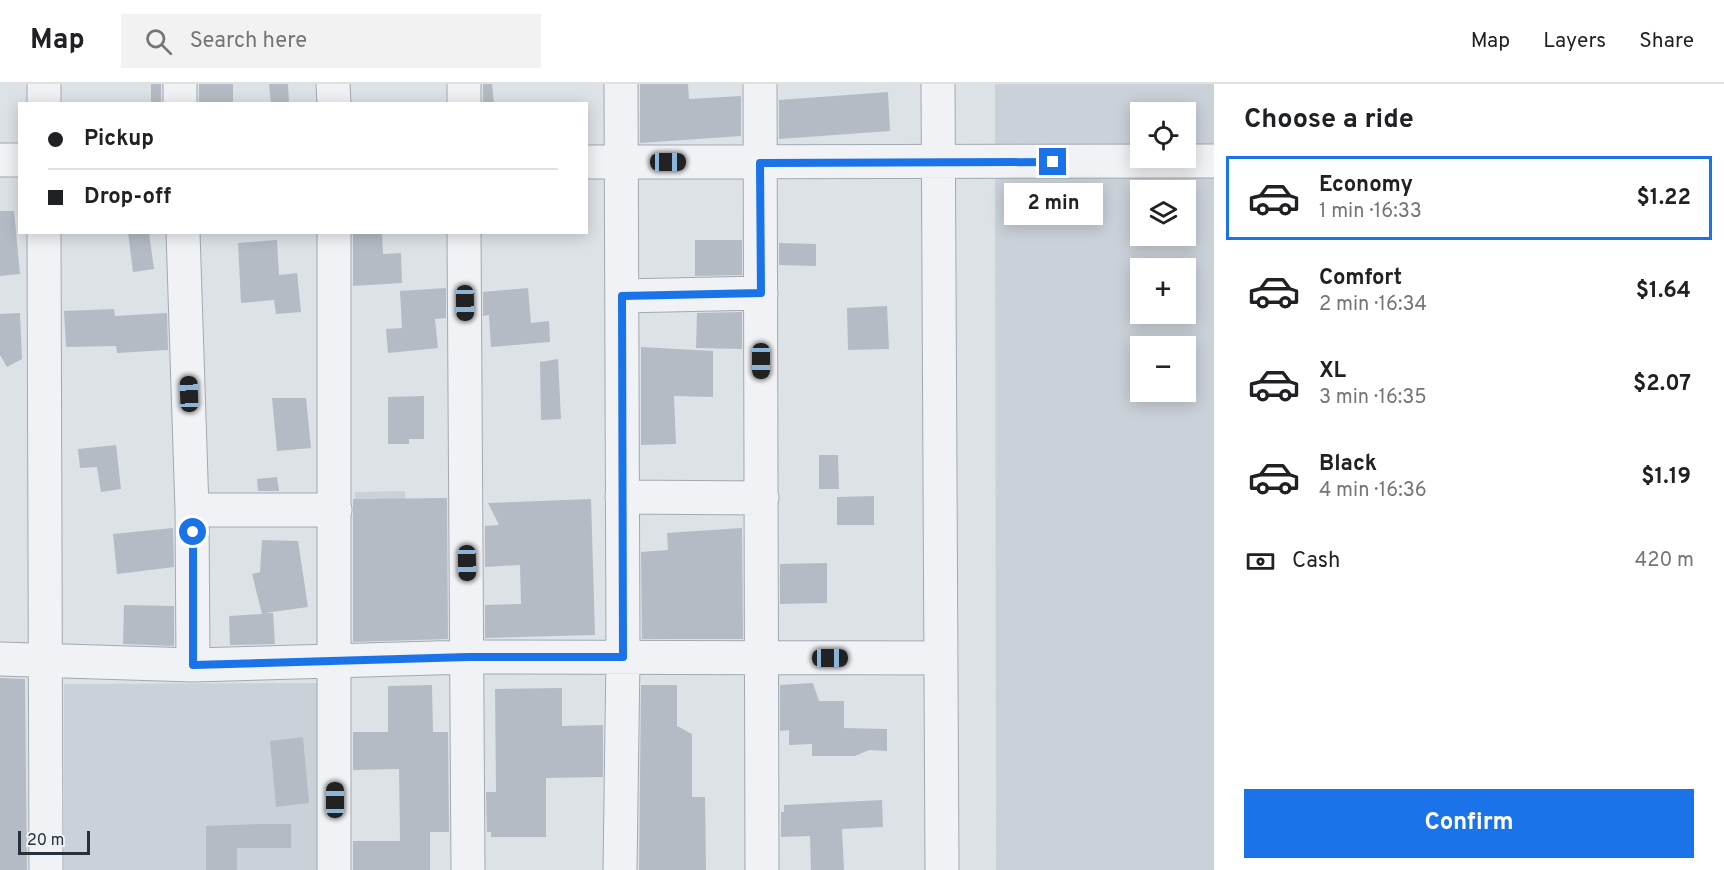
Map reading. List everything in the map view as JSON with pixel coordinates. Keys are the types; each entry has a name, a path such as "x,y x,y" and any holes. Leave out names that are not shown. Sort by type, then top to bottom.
{"street":[{"path":"44,84 44,102"},
{"path":"180,84 180,102"},
{"path":"333,84 334,102"},
{"path":"464,84 464,102"},
{"path":"620,870 623,657 621,84"},
{"path":"760,84 762,870"},
{"path":"938,84 942,870"},
{"path":"0,160 18,160"},
{"path":"588,162 1214,161"},
{"path":"44,234 46,870"},
{"path":"183,234 192,510 193,665"},
{"path":"334,234 336,661 334,870"},
{"path":"464,234 468,870"},
{"path":"622,296 761,293"},
{"path":"622,497 762,498"},
{"path":"192,510 335,510"},
{"path":"0,659 193,665 468,657 940,658"}],"shaded area":[{"path":"995,84 1214,84 1214,870 996,870"},
{"path":"405,491 405,524 355,505 355,492"},
{"path":"317,683 317,870 64,870 64,684"}],"building":[{"path":"151,84 161,84 161,102 151,102"},
{"path":"199,84 233,84 233,102 199,102"},
{"path":"269,84 288,84 289,102 271,102"},
{"path":"483,84 492,84 494,102 483,102"},
{"path":"640,84 688,84 689,99 741,96 741,136 640,143"},
{"path":"888,92 890,131 779,139 779,100"},
{"path":"0,211 14,211 20,274 0,276"},
{"path":"128,234 149,234 154,269 133,272"},
{"path":"353,234 382,234 383,254 401,253 402,283 353,286"},
{"path":"277,240 279,275 297,273 301,312 276,314 274,300 241,303 238,243"},
{"path":"695,240 742,240 742,275 695,276"},
{"path":"779,243 816,244 816,266 779,265"},
{"path":"446,288 446,318 435,319 438,348 388,353 386,329 402,328 400,291"},
{"path":"528,288 531,323 549,321 550,342 491,347 489,315 483,316 483,292"},
{"path":"887,306 889,349 848,350 847,308"},
{"path":"114,309 115,316 167,313 168,350 117,353 116,346 66,347 64,311"},
{"path":"742,312 742,349 696,348 697,313"},
{"path":"20,313 22,359 7,367 0,355 0,314"},
{"path":"641,347 713,351 713,397 674,396 676,444 641,445"},
{"path":"558,359 561,419 541,420 540,362"},
{"path":"424,396 424,439 409,439 409,444 388,444 388,397"},
{"path":"272,398 306,398 311,448 277,451"},
{"path":"116,445 121,489 101,492 97,467 80,468 78,449"},
{"path":"819,455 838,455 839,489 819,489"},
{"path":"277,477 279,491 258,491 257,479"},
{"path":"874,496 874,525 837,525 837,497"},
{"path":"447,498 448,639 353,642 353,499"},
{"path":"591,499 595,635 485,638 485,605 521,604 520,565 485,567 485,526 499,525 488,503"},
{"path":"173,528 174,567 117,574 113,534"},
{"path":"742,528 743,639 642,639 641,552 668,550 667,533"},
{"path":"262,540 298,541 308,607 265,613 273,613 275,644 230,645 229,616 262,614 252,574 260,572"},
{"path":"827,563 827,603 780,604 780,564"},
{"path":"124,605 174,606 174,646 123,644"},
{"path":"0,678 25,679 27,870 0,870"},
{"path":"813,683 819,701 844,701 844,728 887,729 887,751 869,750 855,756 812,756 812,744 789,745 789,730 780,731 780,685"},
{"path":"432,685 433,732 448,732 449,832 430,832 430,870 353,870 353,841 400,841 399,769 353,770 353,732 388,732 388,686"},
{"path":"641,685 677,685 677,726 692,734 692,797 705,797 706,870 639,870"},
{"path":"562,688 562,726 603,725 603,777 546,778 546,837 491,837 491,832 487,832 486,792 496,792 495,689"},
{"path":"303,737 309,803 276,807 270,741"},
{"path":"882,800 883,827 842,829 844,870 811,870 810,836 781,837 781,812 784,812 784,805"},
{"path":"291,824 291,848 237,848 237,870 206,870 206,826"}],"route":[{"path":"193,532 193,665 468,657 623,657 622,296 761,293 760,163 1053,162"}]}
